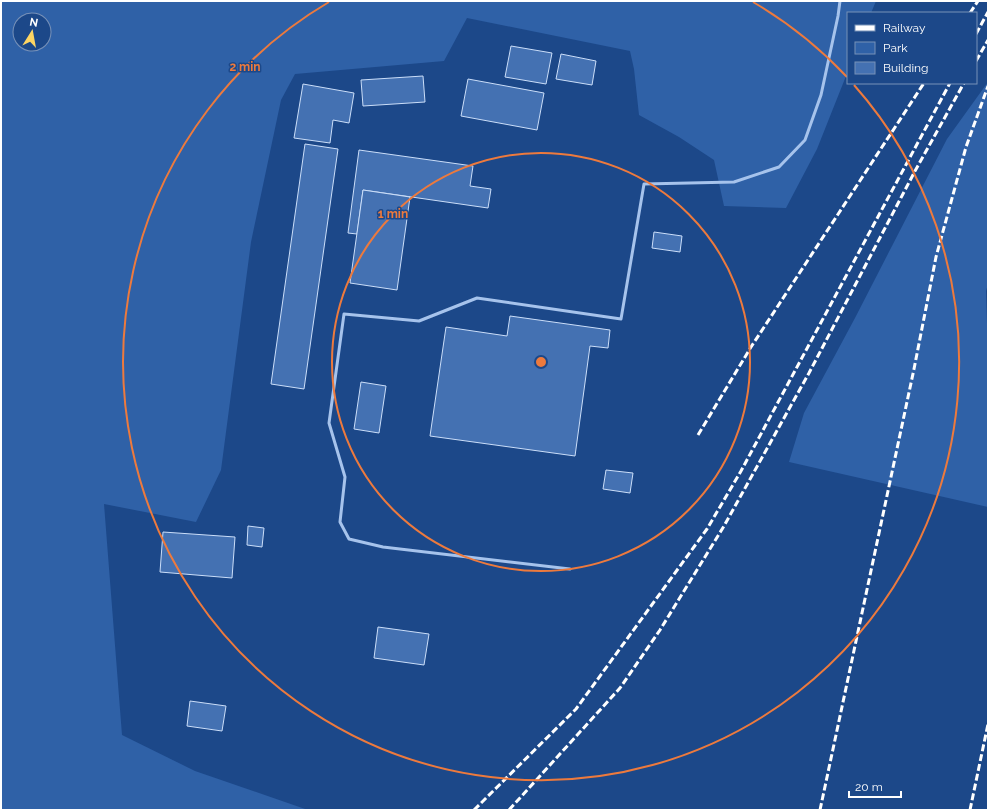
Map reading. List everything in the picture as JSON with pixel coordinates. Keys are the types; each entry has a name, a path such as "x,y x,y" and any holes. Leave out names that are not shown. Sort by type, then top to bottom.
{"lane":[{"path":"570,569 383,547 349,539 340,522 345,477 329,424 344,314 419,321 477,298 621,319 644,184 734,182 779,167 805,140 821,95 840,1"}],"green space":[{"path":"1,1 876,1 871,12 847,12 847,74 817,149 786,208 724,206 714,160 679,137 639,115 634,69 630,51 467,18 444,61 295,74 281,100 251,242 221,470 196,522 104,504 122,735 195,771 308,810 1,810"},
{"path":"988,82 988,284 986,291 988,356 988,507 789,462 804,413 855,318 947,139"}],"building":[{"path":"511,46 552,53 546,84 505,77"},
{"path":"561,54 596,61 592,85 556,79"},
{"path":"423,76 425,102 363,106 361,80"},
{"path":"468,79 544,93 537,130 461,116"},
{"path":"303,84 354,93 349,123 333,120 330,143 294,138"},
{"path":"305,144 338,149 304,389 271,384"},
{"path":"359,150 473,166 470,186 491,189 488,208 363,190 357,234 348,233"},
{"path":"363,190 410,197 397,290 350,283"},
{"path":"654,232 682,236 680,252 652,248"},
{"path":"510,316 610,330 608,348 590,346 575,456 430,436 446,327 507,336"},
{"path":"361,382 386,386 379,433 354,429"},
{"path":"606,470 633,473 630,493 603,489"},
{"path":"248,526 264,528 262,547 247,545"},
{"path":"163,532 235,537 232,578 160,572"},
{"path":"378,627 429,634 424,665 374,658"},
{"path":"190,701 226,706 222,731 187,726"}],"railway":[{"path":"971,12 978,1"},
{"path":"977,32 988,12"},
{"path":"977,59 988,40"},
{"path":"698,435 751,347 923,84"},
{"path":"474,810 576,709 707,529 741,471 949,84"},
{"path":"509,810 620,688 660,630 724,526 809,373 915,171 963,84"},
{"path":"820,810 914,369 936,257 966,147 988,86"},
{"path":"970,810 988,724"}]}
